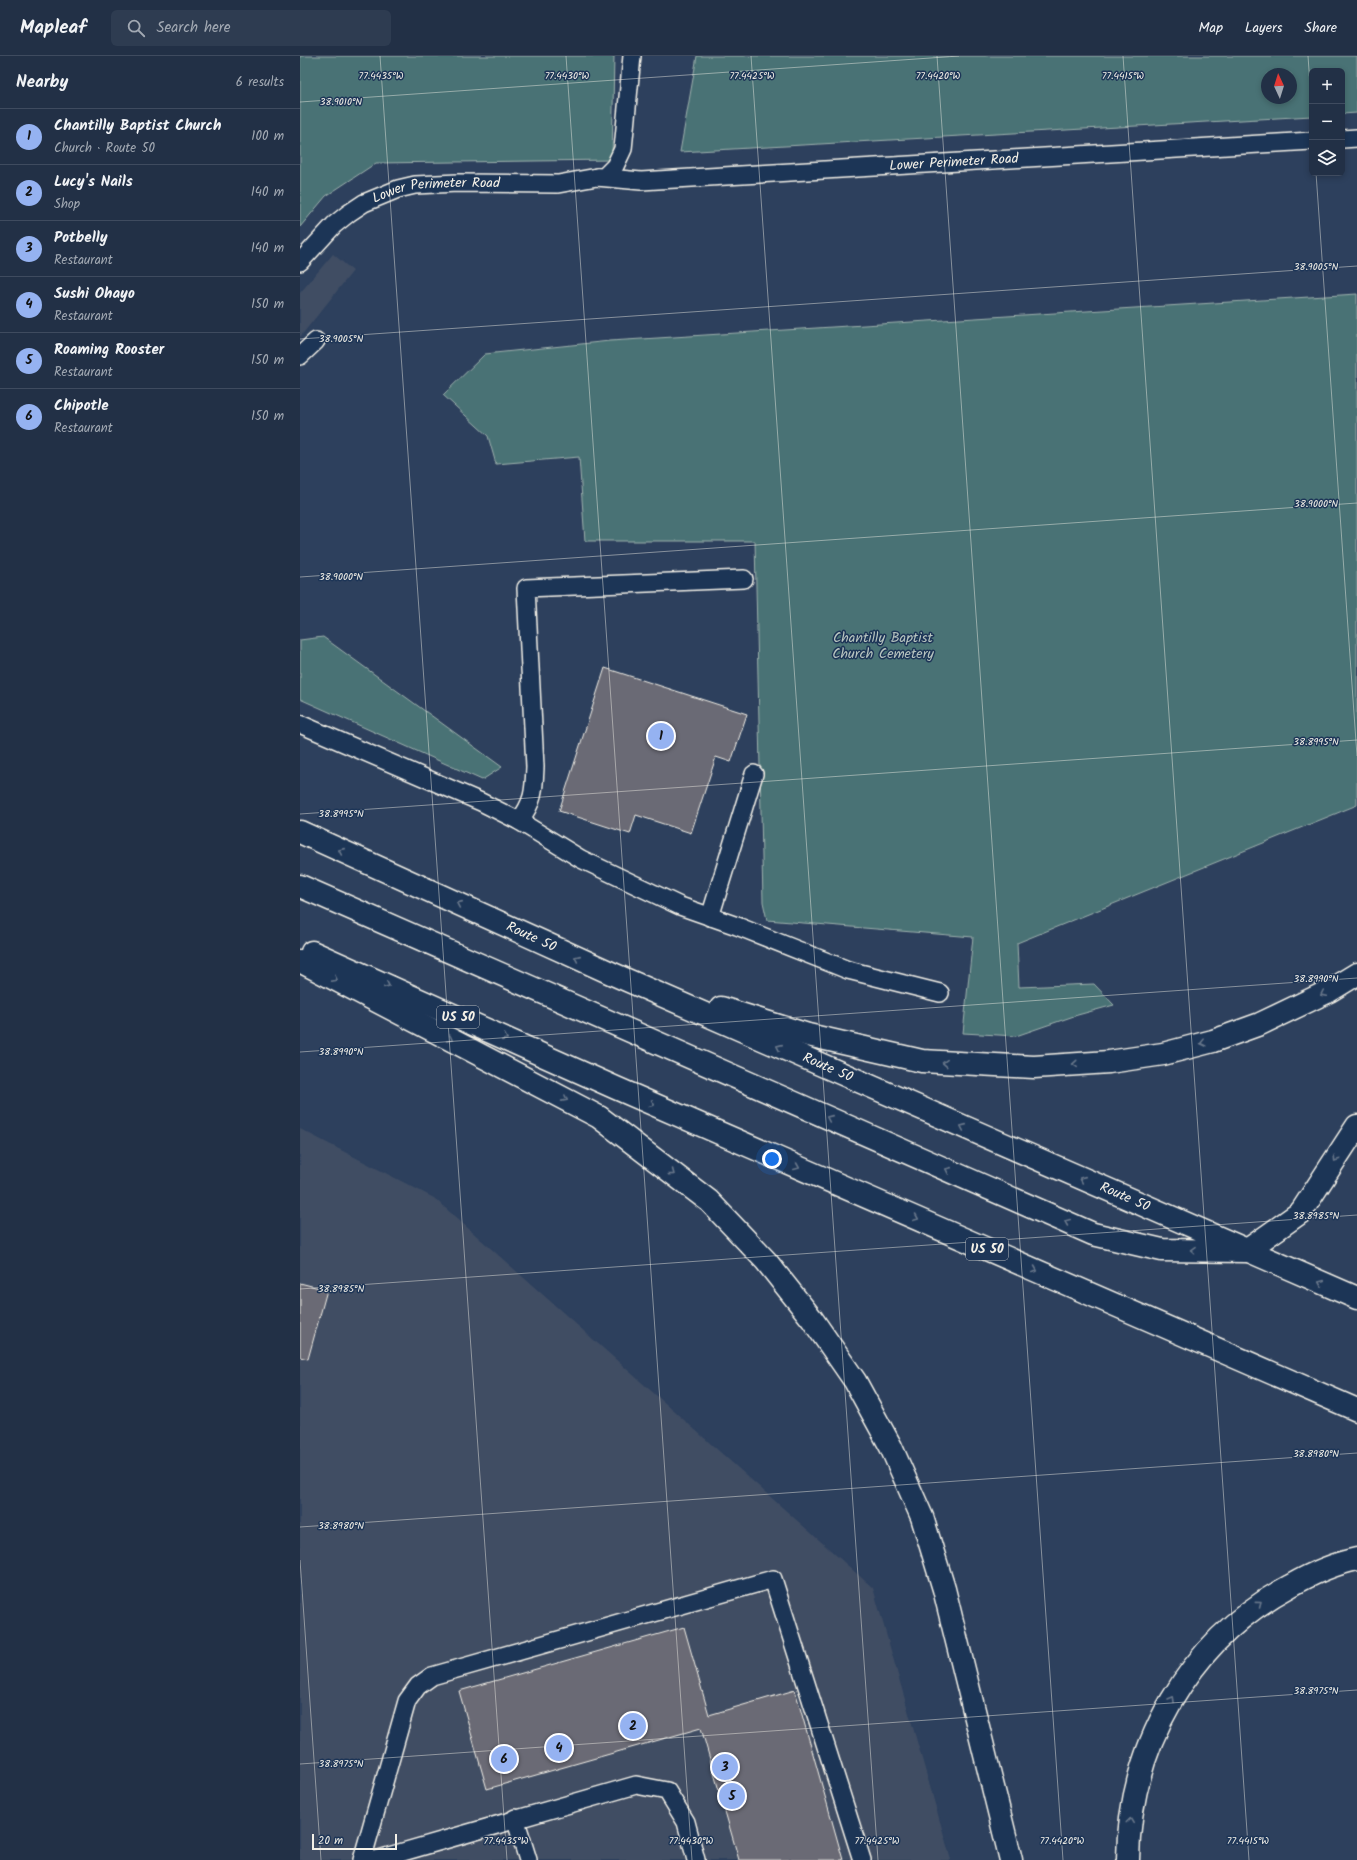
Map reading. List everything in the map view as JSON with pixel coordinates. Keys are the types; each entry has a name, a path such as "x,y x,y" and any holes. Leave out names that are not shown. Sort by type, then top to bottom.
{"highway":[{"name":"Route 50","path":"300,832 613,974 1246,1251 1357,1298"},
{"path":"300,886 1093,1234 1162,1250 1246,1251 1301,1212 1357,1126"},
{"name":"US 50","path":"300,946 616,1088 1357,1410"},
{"path":"300,961 599,1117 709,1201 766,1261 812,1319 855,1381 891,1447 922,1517 944,1589 1011,1860"},
{"path":"613,974 808,1035 922,1062 1034,1067 1116,1061 1163,1054 1213,1041 1260,1024 1329,991 1357,974"},
{"path":"1128,1860 1128,1836 1133,1801 1149,1749 1163,1715 1180,1685 1214,1642 1238,1620 1267,1598 1312,1574 1345,1562 1357,1560"}],"lane":[{"name":"Lower Perimeter Road","path":"300,262 334,225 349,213 364,202 398,189 415,185 458,183 558,184 604,177 615,166 623,149 632,56"},
{"path":"1345,139 1357,138"},
{"name":"Lower Perimeter Road","path":"597,177 649,181 1309,140"},
{"path":"300,356 316,341"},
{"path":"519,821 531,803 534,792 535,767 526,588 744,579"},
{"path":"300,724 481,802 519,821 605,872 680,906 848,970 940,993"},
{"path":"710,917 754,774"},
{"path":"362,1860 408,1701 418,1686 432,1676 773,1579 862,1860"},
{"path":"375,1860 516,1818 636,1785 667,1791 686,1822 696,1860"},
{"path":"516,1818 528,1860"}],"shaded area":[{"path":"333,254 353,271 300,337 300,293"},
{"path":"300,1129 434,1198 873,1588 951,1860 300,1860"}],"green space":[{"path":"300,56 614,56 612,160 376,163 326,196 300,227"},
{"path":"697,56 1357,56 1357,113 1345,114 1345,68 1309,68 1309,116 680,152"},
{"name":"Chantilly Baptist Church Cemetery","path":"1357,294 1357,805 1017,943 1019,987 1094,984 1114,1005 1074,1016 1016,1036 963,1033 973,937 767,920 763,902 755,541 585,541 579,457 496,464 488,436 443,395 485,354 610,341"},
{"path":"323,637 502,767 482,780 300,699 300,640"}],"building":[{"path":"605,668 747,714 731,762 716,757 691,833 636,815 630,834 559,811"},
{"path":"300,1283 327,1290 308,1359 300,1357"},
{"path":"684,1627 709,1715 795,1690 843,1860 739,1860 701,1728 487,1789 459,1691"}],"place":[{"name":"Chantilly Baptist Church","path":"661,736"},
{"name":"Lucy's Nails","path":"633,1726"},
{"name":"Sushi Ohayo","path":"559,1748"},
{"name":"Chipotle","path":"504,1759"},
{"name":"Potbelly","path":"725,1767"},
{"name":"Roaming Rooster","path":"732,1796"}]}
